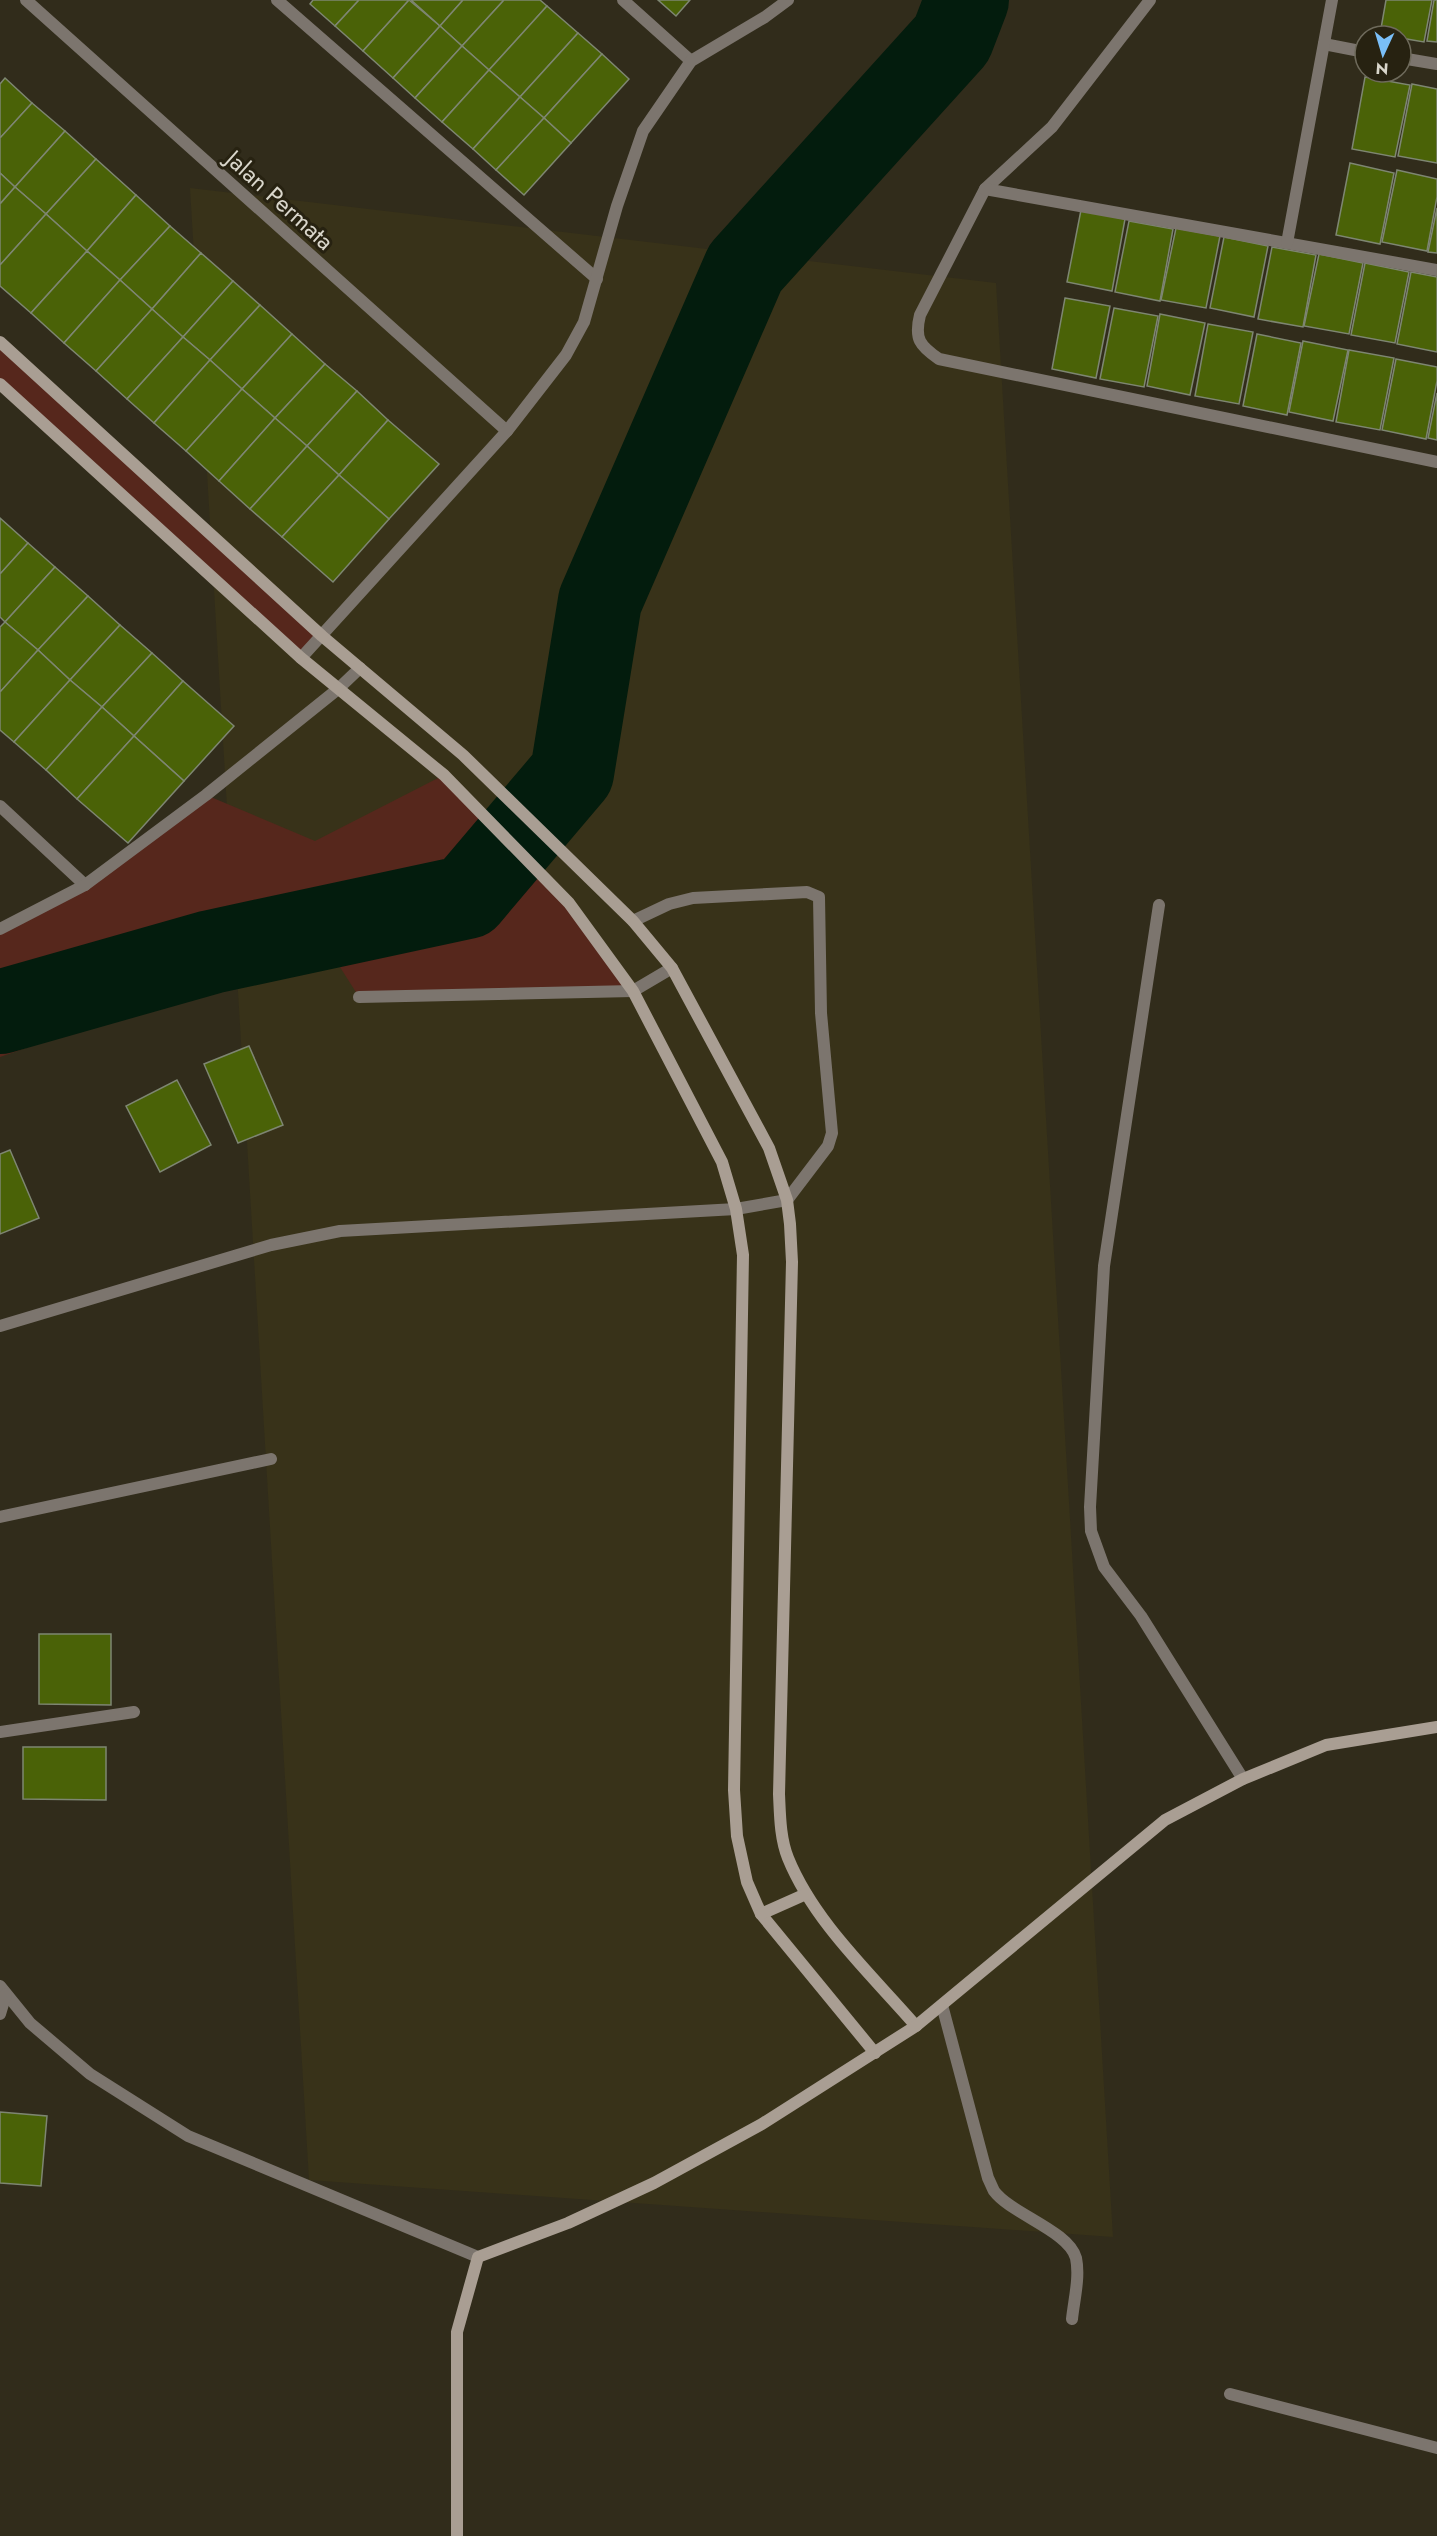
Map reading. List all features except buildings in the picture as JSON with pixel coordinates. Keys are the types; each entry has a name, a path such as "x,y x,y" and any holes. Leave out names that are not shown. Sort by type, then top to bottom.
{"street":[{"name":"Jalan Permata","path":"26,0 507,431"},
{"path":"277,0 597,279"},
{"path":"623,0 691,61"},
{"path":"301,658 507,431 566,355 584,322 616,206 644,131 691,61 765,17 788,0"},
{"path":"1150,0 1052,127 985,189 920,315 918,334 921,345 939,359 1437,462"},
{"path":"1287,243 1332,0"},
{"path":"1324,44 1353,50"},
{"path":"1413,60 1437,64"},
{"path":"985,189 1437,270"},
{"path":"0,342 322,636 463,755 633,921 672,968 769,1148 787,1200 792,1262 779,1794 780,1824 787,1857 806,1893 830,1927 916,2026"},
{"path":"0,384 301,658 444,775 568,903 633,991 722,1161 736,1209 743,1255 735,1790 740,1847 747,1882 761,1914 875,2053"},
{"path":"0,929 85,885 206,795 338,689 360,668"},
{"path":"0,806 85,885"},
{"path":"0,1326 271,1245 340,1231 736,1209 787,1200 828,1146 832,1133 821,1013 819,897 807,892 693,898 669,904 633,921"},
{"path":"1159,904 1104,1266 1090,1507 1091,1531 1104,1567 1141,1616 1243,1779"},
{"path":"359,997 633,991 672,968"},
{"path":"0,1517 272,1459"},
{"path":"0,1732 134,1712"},
{"path":"3,1990 30,2023 90,2074 188,2136 478,2257 568,2223 654,2183 762,2124 875,2053 916,2026 1165,1820 1243,1779 1326,1745 1437,1727"},
{"path":"761,1914 806,1893"},
{"path":"0,2014 3,1990"},
{"path":"942,2004 988,2178 994,2191 1010,2205 1070,2246 1076,2257 1077,2271 1072,2319"},
{"path":"457,2536 457,2332 478,2257"},
{"path":"1230,2394 1437,2448"}],"shaded area":[{"path":"190,188 996,283 1113,2237 309,2180"},
{"path":"0,342 322,636 301,658 0,384"},
{"path":"444,775 569,903 633,991 359,997 326,945 0,1057 0,929 85,885 206,795 315,841"}],"waterway":[{"path":"0,1012 211,952 467,897 572,773 600,601 745,268 952,39 967,0"}]}
